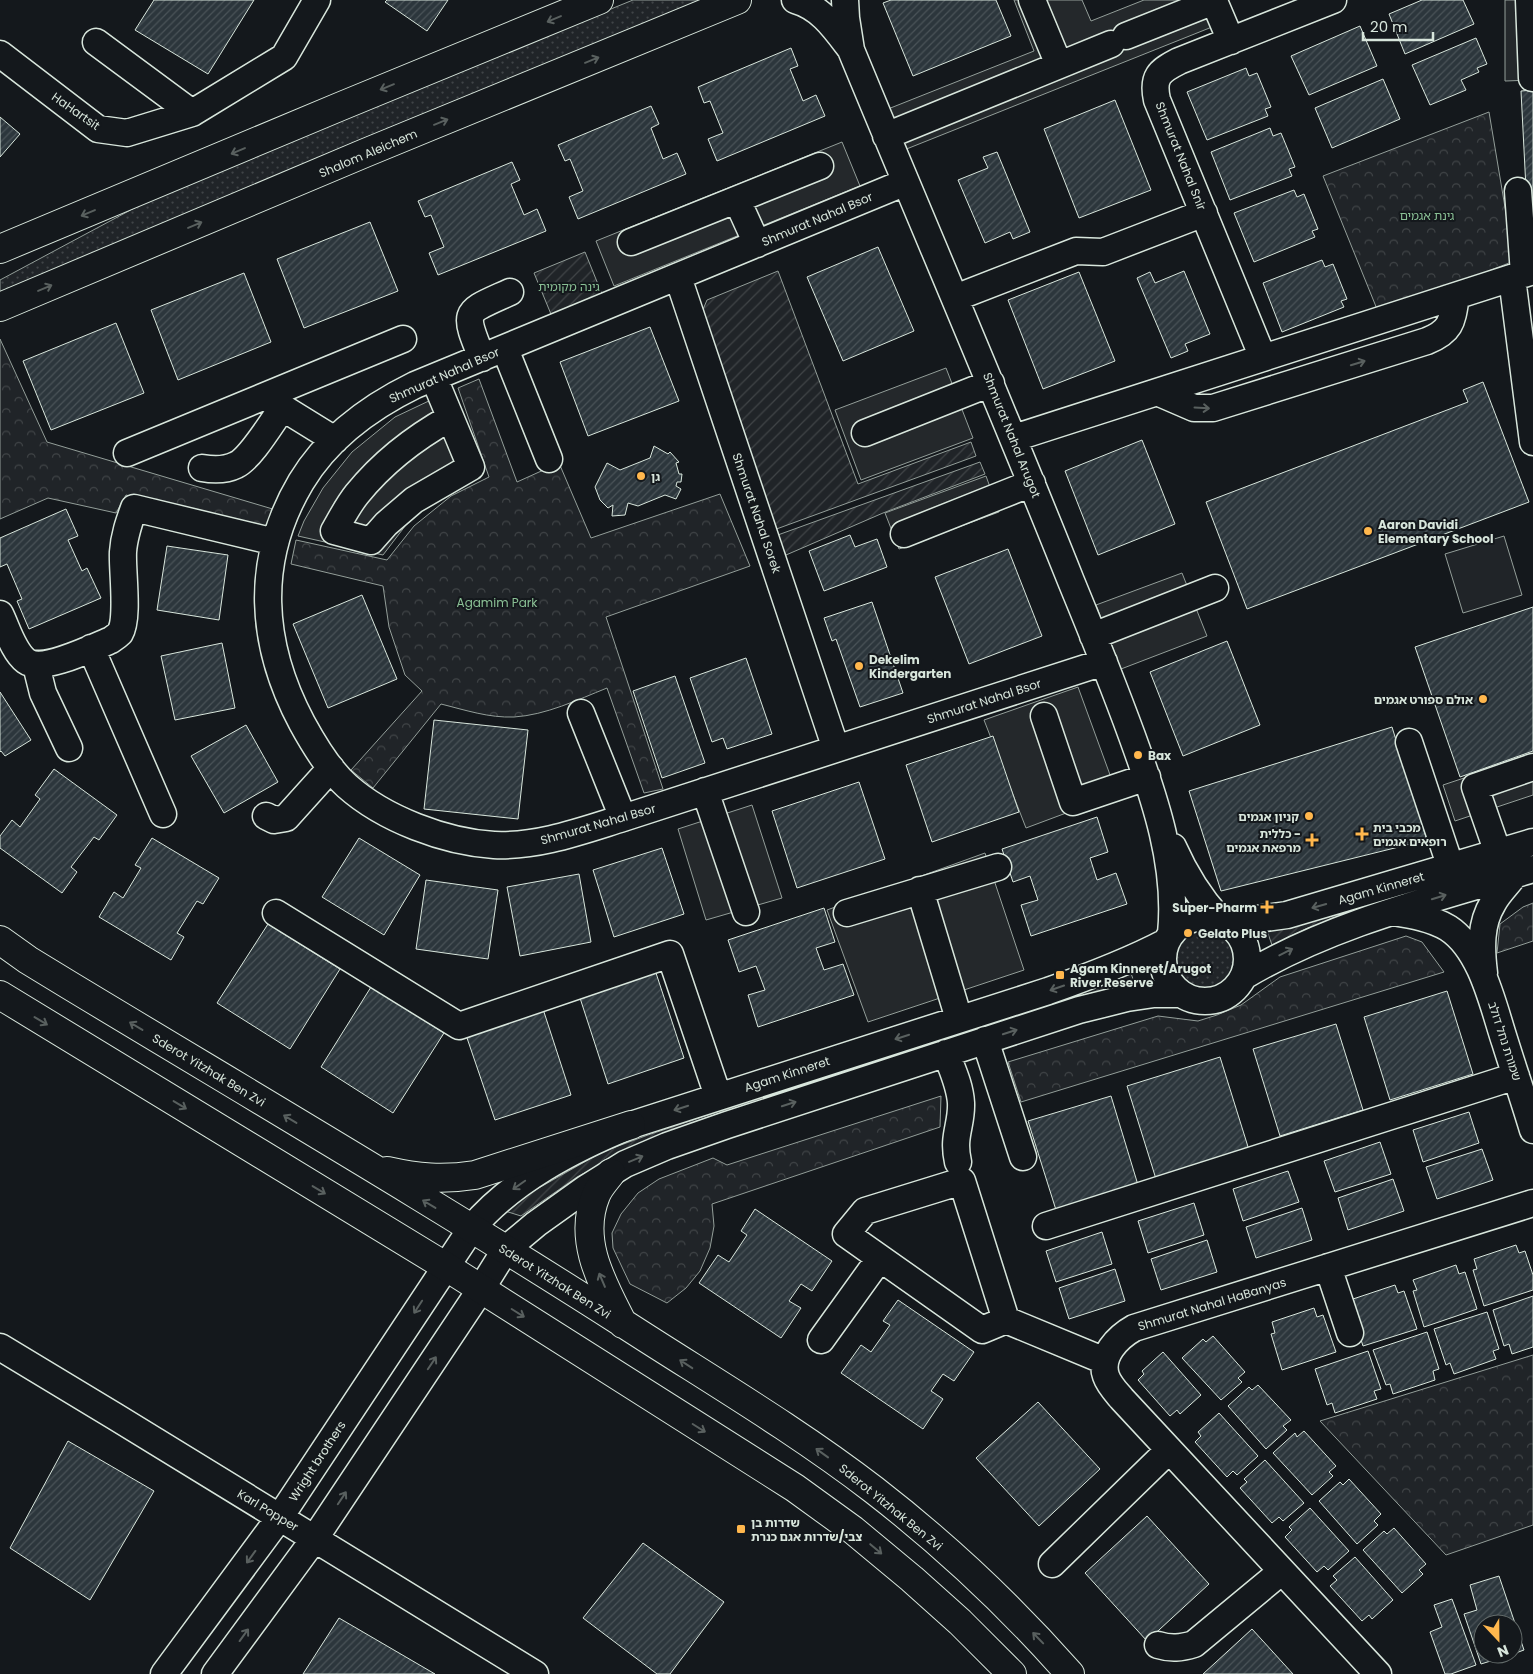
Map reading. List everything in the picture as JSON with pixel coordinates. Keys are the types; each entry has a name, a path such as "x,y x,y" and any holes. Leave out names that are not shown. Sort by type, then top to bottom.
{"main road":[{"path":"0,250 599,0"},
{"name":"Shalom Aleichem","path":"0,307 365,153 737,0"},
{"name":"Sderot Yitzhak Ben Zvi","path":"0,940 61,980 471,1229 506,1248 809,1443 873,1490 998,1597 1070,1674"},
{"path":"0,995 445,1266 795,1488 854,1530 912,1579 960,1622 1012,1674"},
{"path":"369,1167 412,1176 448,1179 474,1176 631,1125"},
{"path":"611,1173 596,1194 590,1213 589,1234 592,1257 623,1324"}],"street":[{"name":"HaHartsit","path":"0,54 98,129 127,133 192,113 284,57 317,0"},
{"name":"Shmurat Nahal Arugot","path":"794,0 815,9 829,21 851,50"},
{"name":"Shmurat Nahal Arugot","path":"846,0 846,18 851,50 1014,438 1104,662 1147,777 1161,824 1172,886 1173,913 1169,938"},
{"path":"1032,0 1059,65"},
{"name":"Shmurat Nahal Snir","path":"1264,358 1157,100 1155,89 1157,77 1166,68 1231,41 1289,8 1333,0"},
{"path":"1529,0 1532,78"},
{"path":"886,136 1214,1 1231,41"},
{"path":"96,42 192,113"},
{"path":"631,242 820,166"},
{"name":"Shmurat Nahal Bsor","path":"906,182 434,378 386,400 358,419 316,460 301,482 289,506 276,542 268,579 267,611 272,645 296,711 310,739 331,768 347,786 372,804 398,818 434,833 462,840 494,844 523,844 556,838 623,818 1104,662"},
{"path":"1518,191 1533,442"},
{"path":"737,200 757,244"},
{"path":"955,298 1076,251 1103,252 1204,213"},
{"path":"1014,438 1523,274"},
{"name":"Shmurat Nahal Sorek","path":"678,277 836,749"},
{"path":"510,292 476,308 470,314 469,326 493,353 549,459"},
{"path":"1156,392 1194,408 1213,408 1427,341 1446,330 1452,321 1456,296"},
{"path":"127,452 274,402 403,339"},
{"path":"434,378 471,467 414,500 386,524 371,541 334,531 356,495 395,453 427,430 450,418"},
{"path":"865,433 991,382"},
{"path":"274,402 335,440"},
{"path":"202,468 224,469 236,465 245,459 274,402"},
{"path":"904,534 1032,483"},
{"path":"0,614 17,650 26,662 36,665 52,663 111,640 120,634 123,625 124,607 123,552 125,534 134,508 276,542"},
{"path":"1093,636 1215,588"},
{"path":"91,648 163,814"},
{"path":"36,665 42,693 69,748"},
{"path":"581,713 623,818"},
{"path":"1044,716 1073,802 1147,777"},
{"path":"1409,742 1451,868"},
{"path":"1498,853 1475,788 1533,767"},
{"path":"266,816 274,820 286,818 331,768"},
{"path":"705,791 746,912"},
{"name":"Shmurat Nahal Arugot","path":"1161,824 1186,875 1206,905 1223,921"},
{"name":"Agam Kinneret","path":"1223,921 1287,915 1451,868 1533,842"},
{"path":"847,913 998,867"},
{"name":"Agam Kinneret","path":"1244,976 1295,947 1349,926 1524,872"},
{"name":"שמורת נחל דולב","path":"1485,981 1481,946 1492,903 1524,872"},
{"path":"920,890 959,1019"},
{"name":"שמורת נחל דולב","path":"1392,912 1419,917 1448,928 1458,936 1473,956 1485,981 1533,1130"},
{"path":"276,913 459,1026 670,954 718,1096"},
{"path":"1196,917 1208,917 1223,921 1237,931 1244,943 1248,956 1244,976 1240,983 1230,992 1218,999 1205,1001 1191,999 1181,994 1166,976 1163,954 1169,938 1184,922 1196,917"},
{"name":"Agam Kinneret","path":"445,1266 471,1229 492,1206 535,1174 596,1140 631,1125 718,1096 1091,976 1146,952 1169,938"},
{"path":"215,1674 315,1538 481,1289 506,1248 536,1224 625,1164 667,1146 1078,1010 1127,998 1154,994 1181,994"},
{"path":"985,1040 1022,1157"},
{"path":"946,1053 958,1084 961,1103 955,1142 958,1162"},
{"path":"1046,1226 1516,1076"},
{"path":"1006,1320 962,1181 865,1211 846,1234 982,1330 1006,1320 1105,1361 1106,1376 1112,1388 1378,1674"},
{"name":"Shmurat Nahal HaBanyas","path":"1105,1361 1110,1350 1121,1336 1134,1328 1533,1203"},
{"path":"821,1340 880,1258"},
{"name":"Wright brothers","path":"164,1674 280,1517 445,1266"},
{"path":"1328,1267 1350,1333"},
{"name":"Karl Popper","path":"0,1347 535,1674"},
{"path":"1052,1564 1169,1450"},
{"path":"1158,1645 1166,1648 1181,1648 1194,1644 1282,1571"}],"green space":[{"path":"633,0 702,0 355,142 0,293 0,280 153,198 321,127"},
{"name":"גינת אגמים","path":"1489,112 1514,261 1379,314 1323,176"},
{"name":"גינה מקומית","path":"585,252 604,299 553,319 534,273"},
{"path":"778,271 858,484 971,442 976,456 771,531 696,326 707,300"},
{"path":"0,339 47,442 276,510 269,530 126,495 116,513 48,498 0,519"},
{"name":"Agamim Park","path":"479,379 517,482 559,463 591,538 720,494 750,566 606,617 663,789 644,793 607,688 550,710 526,716 505,717 486,715 441,704 373,788 351,770 422,691 405,675 389,627 383,586 291,564 296,540 387,560 414,526 451,496 489,477 458,388"},
{"path":"980,462 985,474 883,513 786,555 775,536"},
{"path":"1504,536 1522,595 1463,613 1445,554"},
{"path":"1533,852 1533,859 1308,928 1272,945 1266,928"},
{"path":"1533,903 1533,941 1497,953 1500,924 1523,907"},
{"path":"1204,924 1217,927 1227,934 1234,944 1237,957 1234,970 1227,980 1217,987 1204,990 1191,987 1181,980 1174,970 1171,957 1174,944 1181,934 1191,927"},
{"path":"1406,936 1422,942 1444,972 1021,1102 1008,1062 1158,1016 1198,1021 1217,1015 1241,1005 1280,977"},
{"path":"1130,971 1137,989 616,1156 577,1177 521,1216 505,1211 530,1193 602,1152 932,1041"},
{"path":"941,1096 940,1127 712,1204 714,1226 710,1248 700,1271 686,1288 667,1303 630,1284 613,1248 612,1233 621,1214 638,1193 659,1179 713,1158 727,1165"},
{"path":"1533,1355 1533,1525 1446,1555 1320,1421"}],"shaded area":[{"path":"1014,0 1082,0 1091,21 1144,0 1225,0 1232,19 904,150 888,109 1034,51"},
{"path":"1505,0 1533,0 1533,80 1505,81"},
{"path":"842,142 860,186 614,286 596,241"},
{"path":"946,368 973,438 861,480 835,410"},
{"path":"452,390 483,473 448,492 412,517 383,555 298,536 304,521 323,488 352,452 395,417"},
{"path":"986,476 999,512 899,549 885,513"},
{"path":"1182,573 1207,636 1121,669 1096,605"},
{"path":"1078,687 1117,794 1026,828 984,720"},
{"path":"1533,755 1533,795 1455,821 1443,785"},
{"path":"752,805 782,898 706,920 678,829"},
{"path":"985,853 1024,970 868,1022 827,910"}],"building":[{"path":"154,0 254,0 208,74 135,30"},
{"path":"387,0 448,0 427,31 385,2"},
{"path":"891,0 996,0 1011,36 913,76 883,3"},
{"path":"1422,0 1463,0 1474,24 1405,54 1389,14"},
{"path":"1360,26 1377,66 1309,95 1291,56"},
{"path":"1476,38 1487,64 1477,68 1479,72 1461,80 1466,90 1430,105 1412,65"},
{"path":"791,48 798,66 790,69 803,101 816,95 825,116 717,161 708,139 723,133 710,101 704,103 698,87"},
{"path":"1246,68 1249,76 1257,73 1271,107 1265,109 1268,116 1207,140 1187,92"},
{"path":"1383,79 1400,119 1332,148 1315,108"},
{"path":"1533,90 1533,228 1528,228 1521,91"},
{"path":"1115,100 1151,190 1079,218 1044,129"},
{"path":"651,106 659,124 651,128 663,159 677,153 686,174 578,219 569,197 583,191 570,159 565,161 558,145"},
{"path":"0,117 20,134 0,157"},
{"path":"1270,128 1273,136 1281,133 1295,167 1289,169 1292,176 1230,200 1211,152"},
{"path":"997,152 1030,232 1013,239 1010,232 985,243 958,180 988,168 983,157"},
{"path":"512,162 520,180 511,184 524,215 537,209 546,231 438,275 429,253 444,247 431,215 425,217 418,201"},
{"path":"1294,190 1297,197 1304,194 1318,229 1312,231 1315,237 1254,262 1234,213"},
{"path":"370,222 398,291 304,328 277,259"},
{"path":"878,247 914,331 843,361 807,277"},
{"path":"1322,260 1325,267 1333,264 1347,299 1341,301 1344,307 1282,332 1263,283"},
{"path":"1184,271 1210,334 1185,344 1188,351 1171,358 1137,278 1150,272 1155,283"},
{"path":"1079,272 1115,361 1043,389 1008,300"},
{"path":"244,273 271,342 178,380 151,310"},
{"path":"116,323 144,393 51,430 23,361"},
{"path":"650,327 679,401 588,436 560,362"},
{"path":"1483,382 1529,502 1247,609 1206,502 1468,402 1463,390"},
{"path":"1142,440 1175,524 1098,555 1065,471"},
{"path":"654,446 668,454 670,452 679,462 676,463 679,474 682,474 681,482 677,482 676,486 681,489 676,499 665,495 638,506 628,503 625,515 612,516 613,505 608,508 600,500 595,487 607,463 620,470 650,458"},
{"path":"66,509 78,536 68,540 82,571 87,568 101,598 29,629 17,601 22,599 7,564 0,567 0,538"},
{"path":"850,535 855,547 877,539 887,567 824,591 809,551"},
{"path":"167,546 228,555 219,620 157,610"},
{"path":"1008,549 1042,636 969,664 935,577"},
{"path":"362,595 397,679 328,708 293,624"},
{"path":"872,602 903,693 860,707 836,639 832,641 824,618"},
{"name":"אולם ספורט אגמים","path":"1533,607 1533,751 1460,777 1415,647"},
{"path":"1227,641 1260,725 1183,756 1150,672"},
{"path":"222,643 235,708 175,720 161,656"},
{"path":"746,658 772,734 727,749 723,738 712,742 690,678"},
{"path":"675,676 705,763 662,778 633,691"},
{"path":"0,692 31,740 5,756 0,752"},
{"path":"434,720 528,730 518,819 424,809"},
{"path":"246,725 278,782 224,813 191,756"},
{"name":"קניון אגמים","path":"1392,727 1427,840 1221,891 1189,791"},
{"path":"993,736 1019,812 932,842 906,765"},
{"path":"54,769 117,815 99,840 94,837 71,867 77,872 62,893 0,848 0,836 12,820 20,827 40,799 35,795"},
{"path":"859,782 885,859 797,888 772,811"},
{"path":"1097,817 1108,852 1090,858 1097,880 1116,873 1127,904 1031,936 1021,905 1038,900 1030,876 1013,882 1002,849"},
{"path":"152,838 219,878 203,904 197,901 177,933 184,937 171,960 99,917 114,892 123,898 141,868 135,865"},
{"path":"359,838 420,875 384,935 322,897"},
{"path":"662,848 684,914 614,937 593,870"},
{"path":"579,874 591,942 520,956 507,887"},
{"path":"426,880 498,890 488,959 416,949"},
{"path":"824,908 835,942 816,948 824,970 843,964 854,995 758,1027 748,995 765,990 756,966 739,972 728,940"},
{"path":"268,924 340,969 290,1049 217,1003"},
{"path":"656,973 684,1058 608,1084 580,998"},
{"path":"371,987 444,1033 393,1113 321,1067"},
{"path":"1447,991 1473,1074 1390,1100 1364,1017"},
{"path":"543,1009 571,1095 495,1120 466,1035"},
{"path":"1336,1024 1363,1110 1280,1136 1253,1049"},
{"path":"1220,1057 1249,1150 1156,1179 1127,1086"},
{"path":"1111,1096 1138,1185 1056,1210 1028,1121"},
{"path":"1469,1112 1479,1143 1423,1162 1413,1130"},
{"path":"1380,1142 1391,1174 1335,1192 1324,1161"},
{"path":"1482,1149 1493,1180 1437,1199 1426,1167"},
{"path":"1288,1171 1299,1202 1243,1221 1233,1189"},
{"path":"1393,1179 1404,1211 1348,1230 1338,1198"},
{"path":"1194,1203 1204,1235 1148,1253 1138,1221"},
{"path":"1302,1208 1312,1240 1256,1258 1246,1227"},
{"path":"755,1209 832,1261 812,1291 801,1284 789,1301 801,1308 781,1338 699,1283 718,1255 729,1262 747,1235 741,1231"},
{"path":"1102,1232 1112,1264 1056,1282 1046,1251"},
{"path":"1207,1240 1217,1272 1161,1290 1151,1259"},
{"path":"1516,1245 1519,1253 1525,1251 1533,1275 1533,1290 1484,1306 1473,1270 1477,1269 1474,1259"},
{"path":"1456,1265 1459,1274 1465,1272 1477,1309 1424,1327 1413,1291 1417,1290 1413,1280"},
{"path":"1115,1269 1125,1301 1069,1319 1059,1288"},
{"path":"1395,1285 1398,1293 1404,1291 1417,1329 1363,1346 1352,1311 1356,1309 1353,1299"},
{"path":"1533,1296 1533,1347 1512,1354 1509,1344 1504,1346 1493,1310"},
{"path":"898,1300 974,1352 954,1381 943,1374 931,1391 943,1399 923,1429 841,1373 861,1345 871,1352 890,1325 883,1321"},
{"path":"1314,1308 1317,1317 1323,1315 1336,1352 1282,1370 1271,1334 1275,1333 1272,1322"},
{"path":"1487,1312 1499,1349 1493,1351 1496,1359 1454,1374 1450,1363 1446,1365 1434,1329"},
{"path":"1427,1332 1439,1369 1433,1371 1435,1380 1393,1394 1390,1384 1386,1385 1373,1350"},
{"path":"1213,1336 1245,1372 1238,1378 1242,1382 1221,1400 1182,1358 1203,1339 1206,1342"},
{"path":"1368,1351 1381,1389 1374,1391 1377,1399 1335,1413 1332,1403 1327,1405 1315,1369"},
{"path":"1163,1352 1201,1395 1180,1414 1177,1410 1170,1416 1138,1380 1144,1374 1142,1371"},
{"path":"1258,1385 1291,1420 1283,1426 1287,1430 1266,1449 1228,1406 1249,1387 1252,1390"},
{"path":"1038,1402 1100,1469 1039,1526 976,1458"},
{"path":"1219,1413 1258,1456 1237,1475 1233,1471 1227,1477 1195,1442 1201,1436 1198,1432"},
{"path":"1304,1431 1336,1466 1329,1472 1333,1476 1312,1495 1273,1453 1295,1433 1297,1437"},
{"path":"68,1441 154,1491 90,1600 10,1548"},
{"path":"1265,1460 1304,1503 1283,1521 1279,1517 1272,1523 1240,1488 1247,1482 1244,1479"},
{"path":"1349,1479 1381,1514 1374,1521 1378,1525 1357,1544 1319,1501 1340,1482 1343,1485"},
{"path":"1310,1508 1349,1551 1328,1570 1324,1566 1317,1572 1285,1537 1292,1530 1289,1527"},
{"path":"1147,1516 1209,1584 1147,1641 1085,1573"},
{"path":"1394,1528 1426,1564 1419,1570 1423,1574 1402,1593 1363,1550 1384,1531 1387,1534"},
{"path":"643,1543 724,1602 670,1674 657,1674 583,1618"},
{"path":"1355,1557 1393,1600 1372,1619 1369,1615 1362,1621 1330,1586 1337,1580 1333,1576"},
{"path":"1499,1576 1512,1614 1473,1614 1473,1640 1464,1614 1477,1610 1470,1585"},
{"path":"1452,1599 1473,1657 1473,1664 1476,1665 1451,1674 1445,1674 1430,1632 1442,1627 1434,1605"},
{"path":"339,1618 435,1674 303,1674"},
{"path":"1252,1629 1293,1674 1203,1674"}],"place":[{"name":"גן","path":"641,476"},
{"name":"Aaron Davidi Elementary School","path":"1368,531"},
{"name":"Dekelim Kindergarten","path":"859,666"},
{"name":"אולם ספורט אגמים","path":"1483,699"},
{"name":"Bax","path":"1138,755"},
{"name":"קניון אגמים","path":"1309,816"},
{"name":"מכבי בית רופאים אגמים","path":"1362,834"},
{"name":"כללית - מרפאת אגמים","path":"1312,840"},
{"name":"Super-Pharm","path":"1267,907"},
{"name":"Gelato Plus","path":"1188,933"},
{"name":"Agam Kinneret/Arugot River Reserve","path":"1060,975"},
{"name":"שדרות בן צבי/שדרות אגם כנרת","path":"741,1529"}]}
